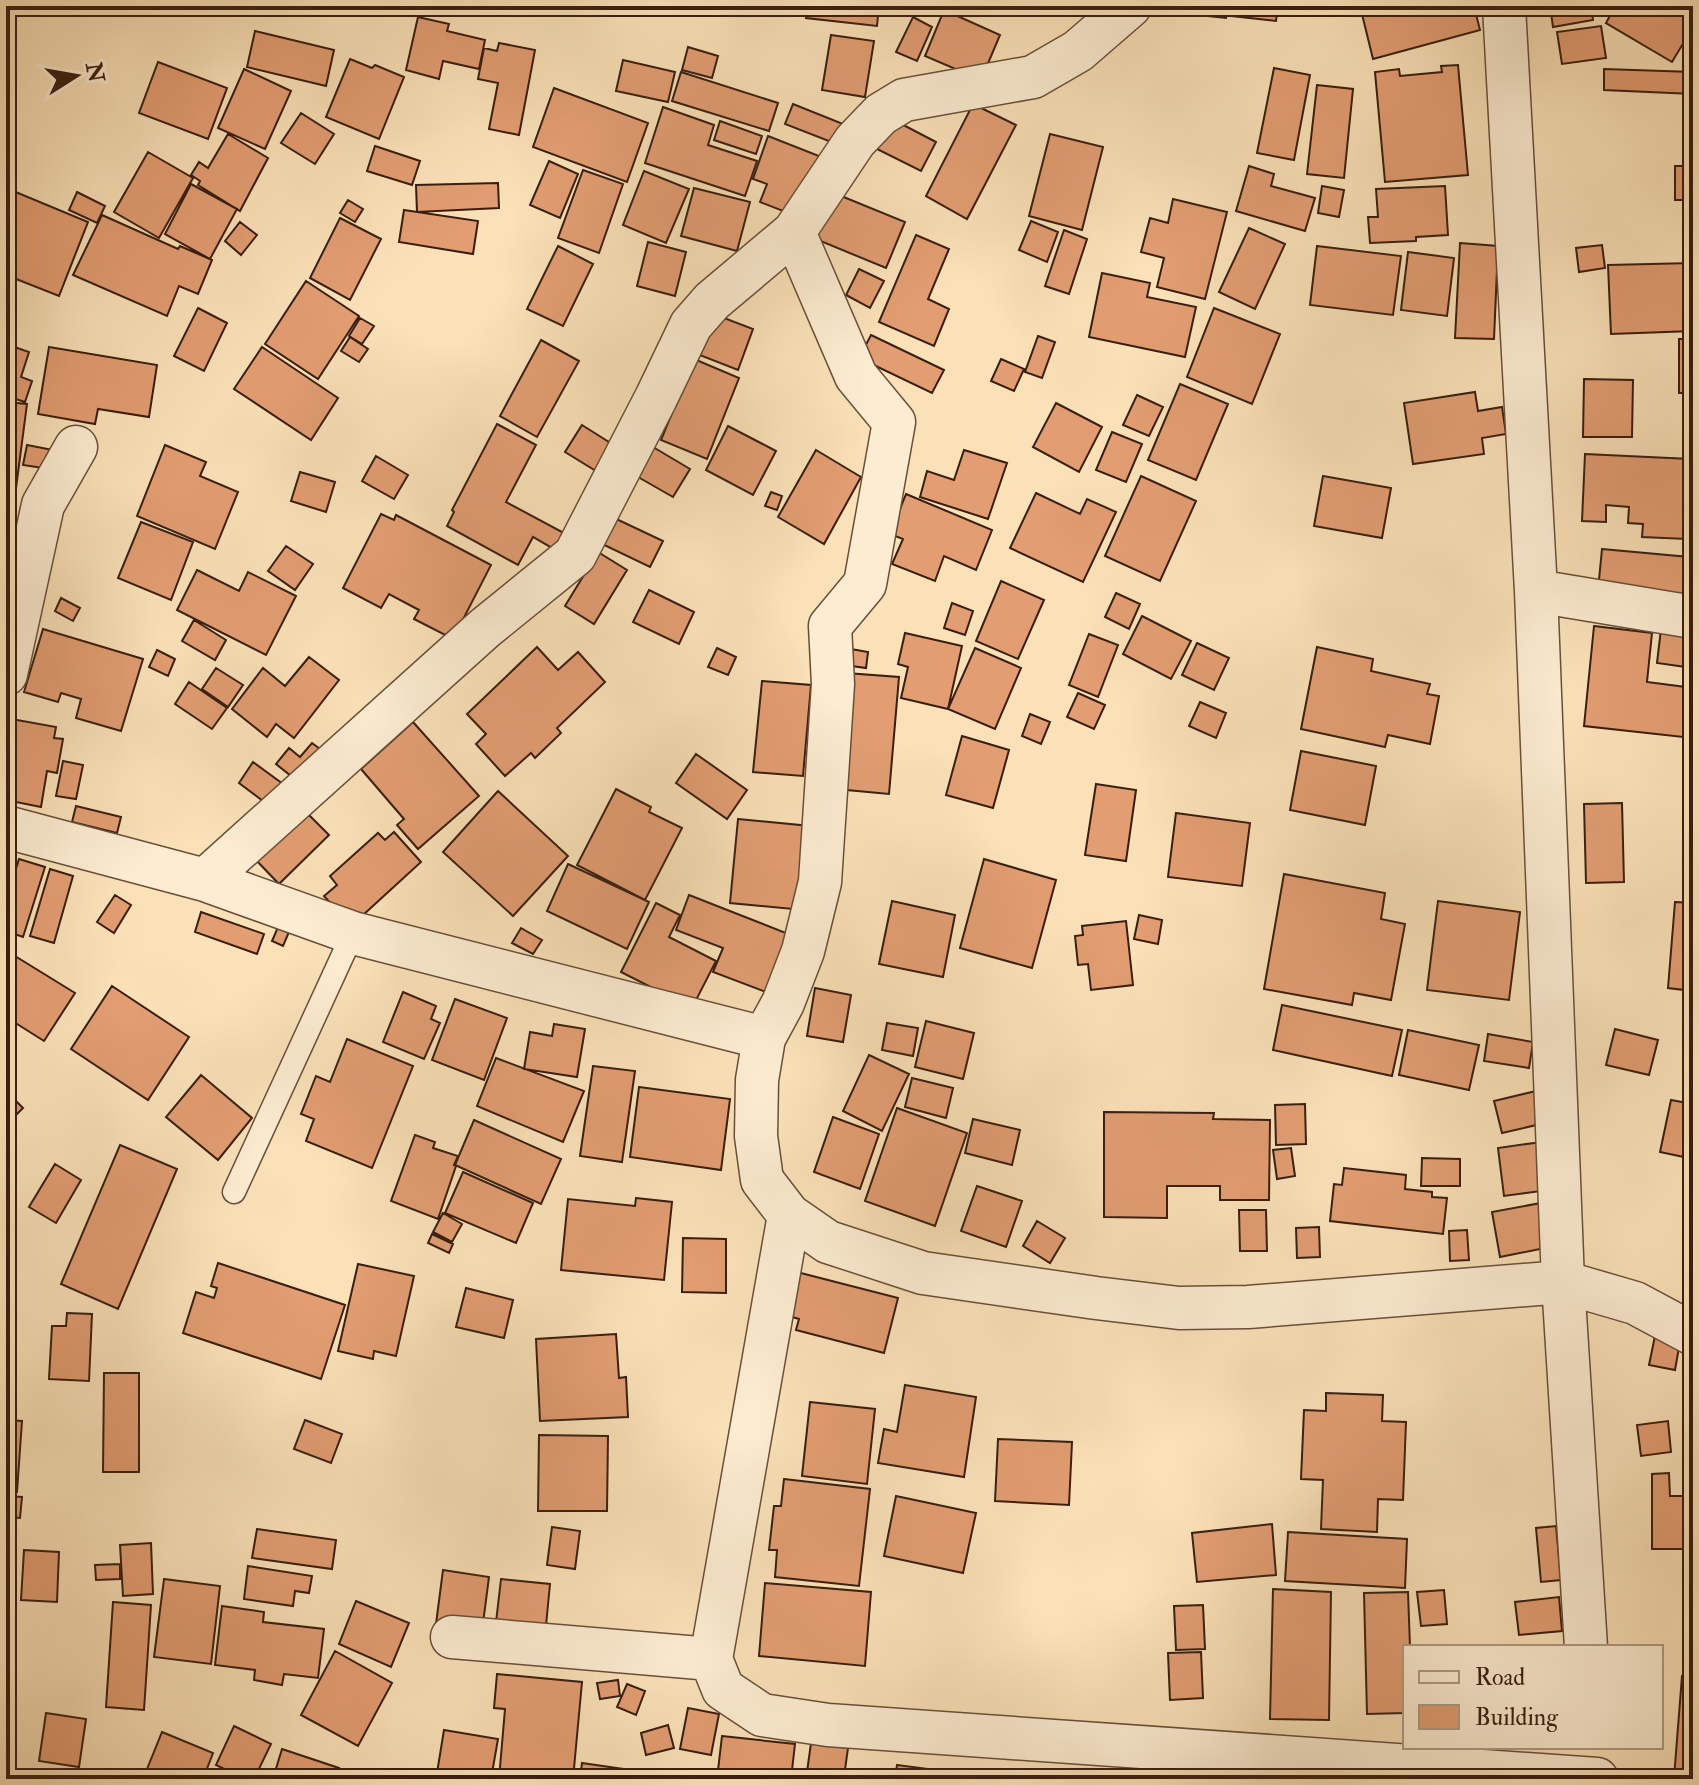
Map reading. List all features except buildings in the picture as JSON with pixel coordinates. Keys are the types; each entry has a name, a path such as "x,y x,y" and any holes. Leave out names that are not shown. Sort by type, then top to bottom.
{"street":[{"path":"205,880 485,628 575,555 691,325 712,301 794,232 855,141 881,114 904,100 1033,77 1078,51 1130,6"},
{"path":"1504,6 1536,591 1563,1282 1586,1645"},
{"path":"794,232 856,376 894,422 865,584 830,626 833,684 820,882 803,951 783,1003 764,1038 757,1080 756,1136 762,1180 789,1215 828,1242 923,1273 1179,1308 1248,1307 1563,1282 1635,1303 1693,1334"},
{"path":"6,674 43,505 76,447"},
{"path":"1536,591 1693,617"},
{"path":"6,827 205,880 353,933 764,1038"},
{"path":"789,1215 711,1659 723,1689 762,1715 828,1725 1597,1779 1595,1749"},
{"path":"452,1637 711,1659"}],"lane":[{"path":"234,1192 353,933"}]}
